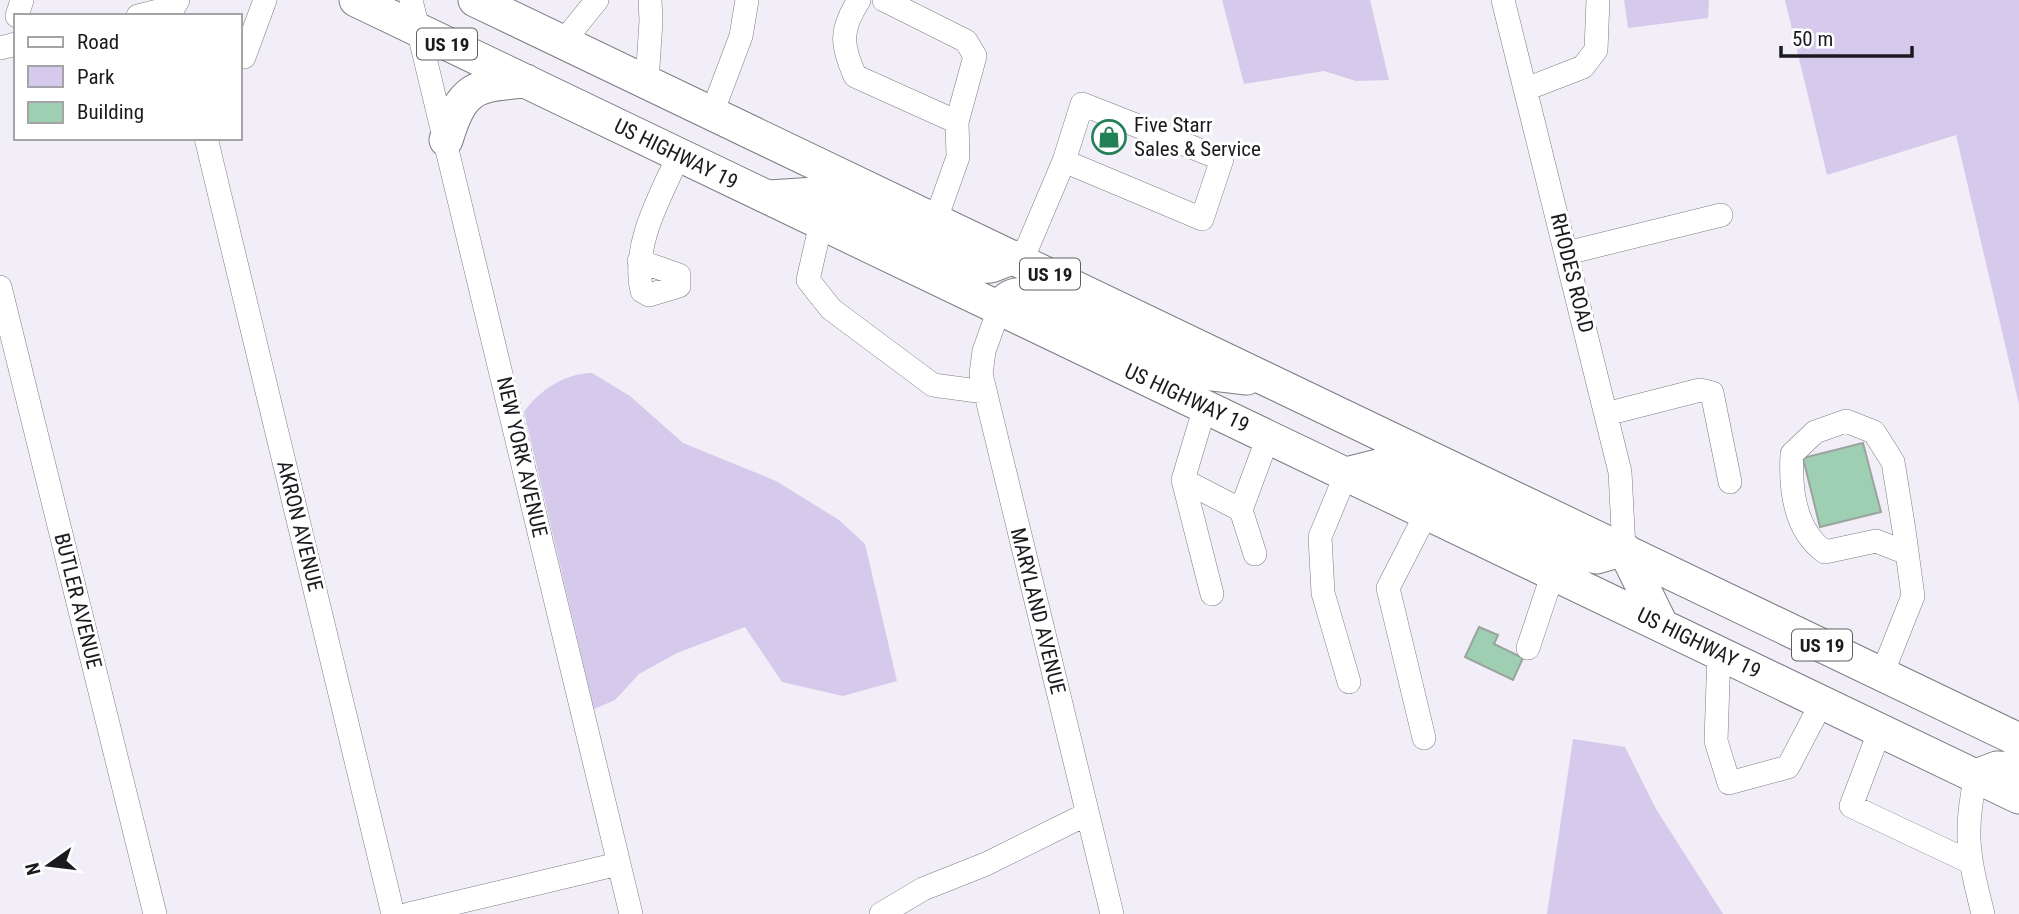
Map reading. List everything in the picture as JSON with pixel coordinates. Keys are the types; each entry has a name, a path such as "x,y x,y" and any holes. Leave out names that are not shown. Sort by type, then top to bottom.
{"highway":[{"name":"US HIGHWAY 19","path":"356,0 416,15 526,82 2019,797"},
{"name":"US 19","path":"475,0 2019,740"},
{"path":"446,140 456,108 472,92 493,84 526,82"},
{"path":"766,197 816,194 970,267 991,266 1018,258"},
{"path":"999,309 1005,299 1012,296 1034,296 1196,372 1274,381"},
{"path":"1346,474 1387,464 1570,552 1597,557 1624,549 1661,624"},
{"path":"1976,776 1997,768 2019,769"}],"street":[{"path":"244,57 265,0"},
{"path":"563,42 597,0"},
{"path":"647,82 650,0"},
{"path":"712,113 741,36 747,0"},
{"path":"859,0 847,18 843,48 855,76 957,122"},
{"path":"884,0 966,41 975,57 957,122 958,157 936,219"},
{"name":"RHODES ROAD","path":"1503,0 1620,472 1624,549"},
{"path":"1526,89 1583,67 1596,50 1598,0"},
{"path":"145,14 174,6"},
{"name":"NEW YORK AVENUE","path":"416,15 631,914"},
{"path":"1018,258 1064,161 1082,104 1222,159 1202,219 1064,161"},
{"name":"AKRON AVENUE","path":"206,140 393,914"},
{"path":"639,261 656,207 679,155"},
{"path":"1567,253 1721,215"},
{"path":"821,223 808,280 831,309 933,385 985,392"},
{"name":"BUTLER AVENUE","path":"0,287 155,914"},
{"name":"MARYLAND AVENUE","path":"999,309 984,351 981,374 1112,914"},
{"path":"1606,414 1700,390 1712,393 1730,482"},
{"path":"1205,407 1183,480 1212,594"},
{"path":"1882,674 1913,596 1907,553 1893,462 1874,432 1846,421 1815,432 1792,454 1791,481 1798,515 1812,542 1825,552 1876,541 1907,553"},
{"path":"1255,554 1241,510 1268,437"},
{"path":"1346,474 1320,537 1323,593 1349,682"},
{"path":"1183,480 1241,510"},
{"path":"1424,738 1388,588 1427,512"},
{"path":"1528,648 1553,573"},
{"path":"1719,652 1716,741 1728,783 1788,767 1822,702"},
{"path":"1880,730 1851,806 1970,862"},
{"path":"1976,776 1967,817 1970,862 1983,914"},
{"path":"881,914 923,889 986,864 1087,814"},
{"path":"409,914 618,864"}],"green space":[{"path":"1222,0 1370,0 1389,80 1356,81 1324,71 1244,84"},
{"path":"1624,0 1709,0 1708,18 1628,28"},
{"path":"1785,0 2019,0 2019,404 1956,135 1827,175"},
{"path":"592,373 630,396 683,443 776,481 839,520 865,544 897,681 843,696 782,682 745,627 677,653 639,674 615,700 594,709 524,412 537,397 553,385 571,376"},
{"path":"1573,739 1625,747 1656,809 1723,914 1547,914"}],"building":[{"path":"1863,443 1881,512 1820,527 1803,458"},
{"path":"1479,627 1498,635 1494,644 1523,658 1513,680 1465,657"}],"place":[{"name":"Five Starr Sales & Service","path":"1109,137"}]}
